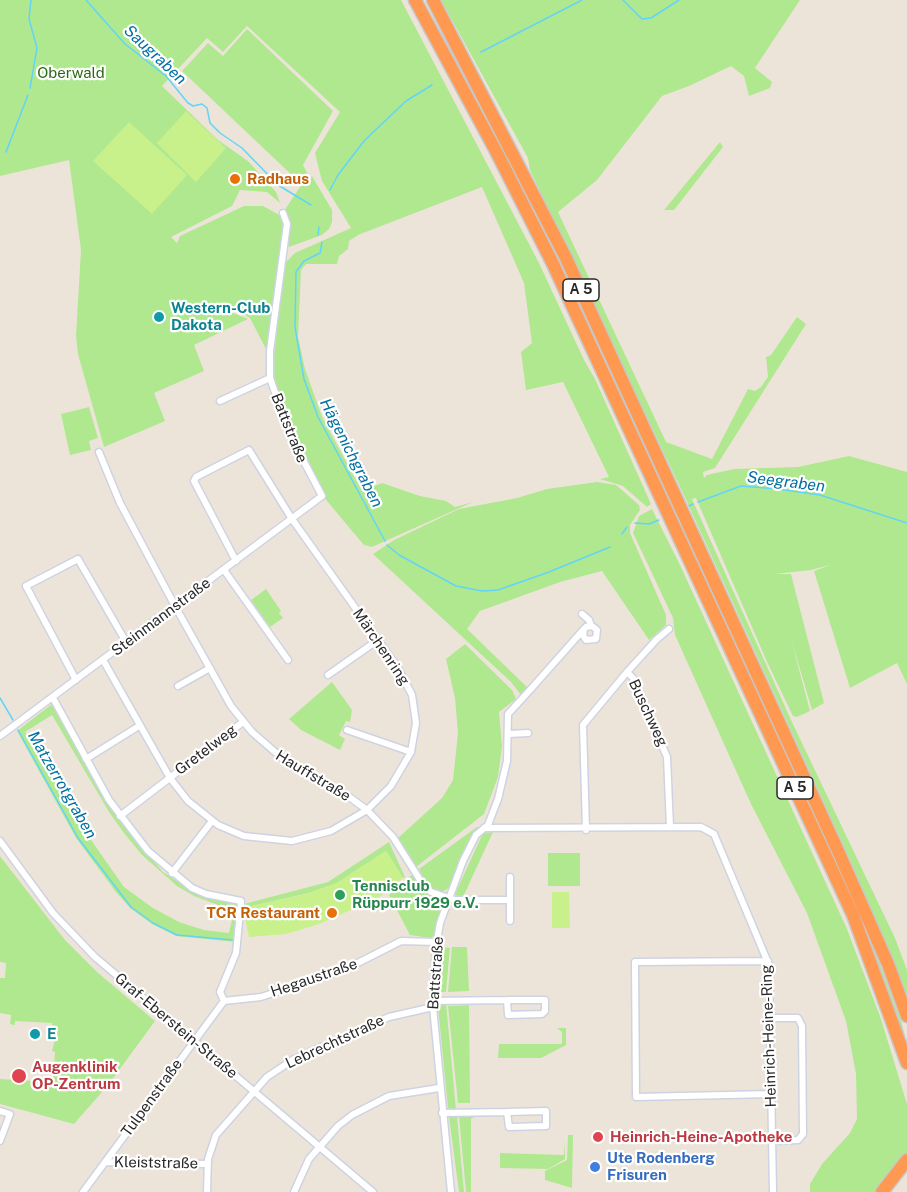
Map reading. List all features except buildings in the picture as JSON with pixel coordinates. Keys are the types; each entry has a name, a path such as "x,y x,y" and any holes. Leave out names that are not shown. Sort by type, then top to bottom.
{"highway":[{"name":"A 5","path":"415,0 526,211 850,907 879,980 907,1062"},
{"name":"A 5","path":"433,0 566,258 857,893 907,1017"},
{"path":"882,1192 907,1160"}],"street":[{"name":"Battstraße","path":"283,213 287,224 270,351 270,378 289,433 322,496"},
{"path":"220,400 270,378"},
{"name":"Märchenring","path":"103,660 170,778 188,801 212,821 244,836 292,841 331,831 367,810 391,786 411,752 416,723 412,695 406,681 292,519 249,450 196,477 195,485 236,561"},
{"name":"Hauffstraße","path":"99,452 120,503 210,668 243,722 290,765 348,796 367,810 393,837 426,889 447,899"},
{"name":"Steinmannstraße","path":"0,736 322,496"},
{"path":"76,680 26,590 27,585 78,559 126,642"},
{"path":"224,570 288,660"},
{"name":"Battstraße","path":"451,1192 439,1088 433,1004 436,942 447,899 473,840 484,828 503,786 509,734 507,714 587,628 589,620 582,614"},
{"path":"586,830 583,725 627,672 669,629"},
{"path":"328,675 378,640"},
{"path":"178,686 210,668"},
{"name":"Buschweg","path":"627,672 633,678 668,757 670,827"},
{"path":"53,698 120,816 148,851 172,873 212,821"},
{"name":"Gretelweg","path":"120,816 243,722"},
{"path":"86,759 140,726"},
{"path":"347,730 411,752"},
{"path":"509,734 528,733"},
{"name":"Heinrich-Heine-Ring","path":"484,828 586,830 701,827 714,834 768,961 773,1192"},
{"name":"Graf-Eberstein-Straße","path":"0,841 66,929 95,957 373,1192"},
{"name":"Tulpenstraße","path":"83,1192 224,1001 220,992 236,953 241,901 206,894 172,873"},
{"path":"510,877 510,921"},
{"path":"447,899 510,900"},
{"name":"Hegaustraße","path":"224,1001 270,994 344,970 401,941 436,942"},
{"path":"768,961 635,962 636,1097 772,1094"},
{"name":"Lebrechtstraße","path":"207,1192 208,1164 216,1135 253,1090 283,1065 399,1013 433,1004 507,1000 545,1000 545,1011 542,1014 508,1015 507,1000"},
{"path":"771,1018 798,1018 802,1026 803,1134 798,1140 772,1141"},
{"path":"294,1192 301,1172 319,1147 344,1121 373,1102 409,1090 439,1088"},
{"path":"0,1111 10,1114 0,1142"},
{"path":"442,1113 546,1111 546,1126 509,1127 507,1112"},
{"name":"Kleiststraße","path":"105,1162 208,1164"}],"green space":[{"name":"Oberwald","path":"0,0 401,0 539,263 595,379 651,504 647,507 623,486 600,479 609,477 563,382 526,390 521,352 532,343 524,283 482,187 358,235 349,241 348,249 339,256 337,264 306,264 301,270 298,337 305,369 322,417 362,491 382,483 420,496 446,501 455,507 473,502 372,547 364,545 342,519 323,496 296,443 275,386 273,367 284,264 295,253 351,228 322,181 315,153 340,112 247,26 223,52 207,38 162,86 218,140 248,161 276,192 280,203 267,192 240,190 232,206 171,237 177,243 180,236 244,206 263,206 283,217 285,226 267,351 250,318 240,312 223,309 248,319 194,345 204,371 154,393 165,421 104,447 78,354 76,336 81,250 69,160 0,176"},
{"path":"423,0 531,198 669,497 541,225"},
{"path":"441,0 800,0 755,68 772,82 770,88 749,96 744,76 731,66 662,96 597,180 558,212 666,442 712,459 748,389 755,391 768,377 766,357 771,355 797,317 806,324 715,468 703,472 704,478 707,475 734,469 798,467 849,456 907,472 907,684 897,663 850,688 814,571 830,565 811,570 775,574 791,574 824,703 812,710 791,639 810,711 797,717 793,716 768,664 696,498 692,499 791,720 895,938 907,970 907,996 852,864 682,491 530,170 528,158"},
{"path":"247,29 333,111 303,165 309,177 296,179 182,71 208,43 223,56"},
{"path":"186,111 226,148 196,182 157,143"},
{"path":"129,122 187,175 152,214 93,161"},
{"path":"720,142 723,147 674,210 664,210"},
{"path":"312,176 332,210 332,222 329,229 322,235 289,247 287,240 290,226 284,211 302,184 307,184"},
{"path":"89,407 98,438 89,441 91,450 70,455 61,414"},
{"path":"597,482 616,485 639,505 640,510 630,525 630,533 666,615 666,625 649,640 602,571 560,582 480,611 467,629 528,688 521,695 511,682 373,554 394,540 459,509 517,498 547,489"},
{"path":"652,509 680,565 847,929 881,1019 907,1104 907,1153 879,1192 810,1192 810,1184 822,1164 850,1133 857,1119 856,1074 846,1021 807,913 751,804 675,635 673,618 633,533 639,516"},
{"path":"266,589 281,611 279,613 283,618 270,627 251,600"},
{"path":"465,644 512,690 516,699 499,712 502,746 498,777 484,814 416,867 398,838 442,798 453,780 458,733 455,698 446,659"},
{"path":"332,682 352,710 350,722 346,721 339,735 345,739 340,750 301,730 289,719"},
{"path":"52,704 105,801 163,872 199,895 201,893 239,904 236,942 176,936 152,924 130,908 76,838 17,731","holes":["52,715 109,812 142,855 177,886 194,896 234,911 229,933 204,930 179,922 153,908 124,887 84,830 25,732"]},
{"path":"793,767 871,940 902,1024 907,1046 873,950"},
{"path":"479,827 470,841 449,888 439,893 428,886 419,869"},
{"path":"493,832 463,897 457,896 455,894 483,833"},
{"path":"389,842 405,877 403,878 386,851 337,883 309,893 243,908 244,904 328,882"},
{"name":"Tennisclub Rüppurr 1929 e.V.","path":"386,851 403,878 378,898 319,924 286,934 249,937 243,908 310,893 337,883"},
{"path":"548,853 580,853 580,886 548,886"},
{"path":"0,856 65,940 97,972 155,1021 109,1084 74,1124 0,1104 0,1079 53,1082 55,1052 52,1051 55,1039 52,1023 15,1021 15,1025 10,1024 11,1015 0,1013 0,978 5,978 6,963 0,962"},
{"path":"412,875 416,876 424,889 440,899 443,904 436,933 431,938 410,935 389,895"},
{"path":"552,892 569,892 570,928 552,928"},
{"path":"442,947 450,948 446,992 438,992"},
{"path":"452,947 467,947 469,991 448,992"},
{"path":"446,1003 456,1110 448,1108 438,1006"},
{"path":"469,1005 470,1103 458,1103 448,1006"},
{"path":"557,1028 566,1028 566,1045 541,1058 498,1058 499,1044 562,1044 562,1032"},
{"path":"457,1116 464,1192 459,1192 449,1117"},
{"path":"475,1116 471,1119 471,1192 466,1192 459,1117"},
{"path":"568,1135 573,1135 572,1188 545,1180 545,1171 567,1160"},
{"path":"565,1141 565,1159 548,1169 500,1168 500,1153 564,1155"}],"waterway":[{"name":"Matzerrotgraben","path":"30,88 37,48 29,19 31,0"},
{"name":"Saugraben","path":"86,0 125,44 166,76 188,103 193,106 202,104 207,108 210,123 220,133 242,148 278,185 311,205"},
{"name":"Hägenichgraben","path":"481,52 582,0"},
{"path":"623,0 642,19 651,18 679,0"},
{"name":"Hägenichgraben","path":"330,190 338,175 364,141 406,101 432,85"},
{"name":"Matzerrotgraben","path":"6,152 28,95"},
{"path":"318,235 319,227"},
{"name":"Hägenichgraben","path":"322,242 320,253 304,261 296,272 295,327 304,379 318,417 385,541"},
{"name":"Seegraben","path":"698,502 741,486 778,489 820,495 907,523"},
{"path":"689,506 693,504"},
{"path":"635,523 649,524 659,520"},
{"name":"Hägenichgraben","path":"622,534 627,527"},
{"name":"Hägenichgraben","path":"387,545 399,555 456,586 482,591 498,590 610,547"},
{"name":"Matzerrotgraben","path":"0,698 13,720"},
{"name":"Matzerrotgraben","path":"18,730 78,838 131,907 153,923 177,935 233,940"}],"place":[{"name":"Radhaus","path":"235,179"},
{"name":"Western-Club Dakota","path":"159,317"},
{"name":"Tennisclub Rüppurr 1929 e.V.","path":"340,895"},
{"name":"TCR Restaurant","path":"332,913"},
{"name":"E","path":"35,1034"},
{"name":"Augenklinik OP-Zentrum","path":"19,1076"},
{"name":"Heinrich-Heine-Apotheke","path":"598,1137"},
{"name":"Ute Rodenberg Frisuren","path":"595,1167"}]}
